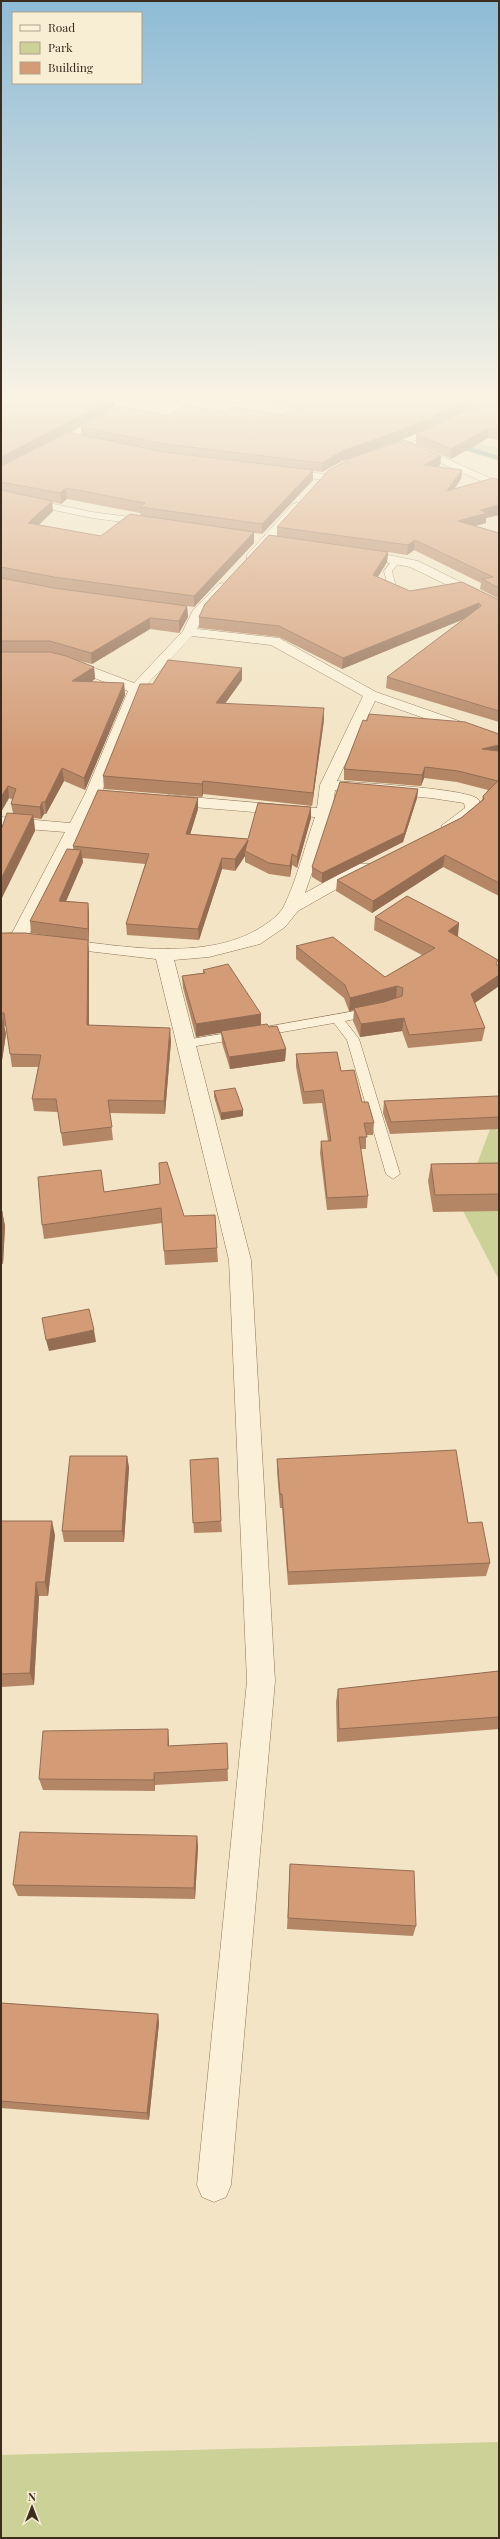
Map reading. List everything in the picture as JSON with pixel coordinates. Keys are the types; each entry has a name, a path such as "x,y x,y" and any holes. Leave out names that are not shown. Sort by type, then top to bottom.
{"street":[{"path":"95,514 162,524"},
{"path":"241,568 290,514"},
{"path":"253,537 283,541"},
{"path":"344,551 398,559 432,571 499,606"},
{"path":"18,938 93,794 136,689 189,632 198,613 231,579"},
{"path":"183,611 198,613"},
{"path":"189,632 274,641 371,695 499,740"},
{"path":"51,658 72,663 136,689"},
{"path":"1,939 18,938 164,955 209,952 254,940 279,923 292,907 324,813 328,785 371,695"},
{"path":"328,785 431,793 471,800 473,810 432,836"},
{"path":"93,794 109,796"},
{"path":"156,799 324,813"},
{"path":"1,822 74,828"},
{"path":"292,907 379,860"},
{"path":"164,955 240,1260 261,1681 214,2185"}],"lane":[{"path":"393,591 388,571 398,559"},
{"path":"185,1044 383,1010"},
{"path":"337,1019 353,1039 393,1174"}],"green space":[{"path":"499,1105 499,1280 461,1207"},
{"path":"499,2442 499,2538 1,2538 1,2455"}],"building":[{"path":"1,514 37,514 28,523 101,536 129,514 254,532 194,596 54,577 1,567"},
{"path":"194,514 271,514 262,524"},
{"path":"288,514 482,514 458,521 499,533 499,588 482,579 493,577 415,540 408,545 277,527"},
{"path":"269,535 388,552 373,575 410,591 462,582 499,600 499,711 387,677 481,606 479,603 343,658 279,626 199,617 205,604"},
{"path":"1,578 54,588 187,606 179,621 150,618 91,653 50,641 1,641"},
{"path":"1,652 50,652 66,656 94,667 72,681 124,683 84,778 62,768 45,802 42,802 40,807 11,804 16,789 8,786 1,797"},
{"path":"168,660 242,668 216,703 324,708 313,793 203,781 202,784 103,776 140,684 153,684"},
{"path":"369,714 465,722 499,734 499,745 482,749 499,751 499,883 445,855 373,901 337,880 461,818 484,799 483,796 498,781 458,771 425,767 422,775 344,769 363,720 367,721"},
{"path":"340,782 418,789 404,833 322,873 312,867"},
{"path":"98,790 198,798 186,834 248,839 258,803 311,807 297,857 292,854 290,866 269,863 245,851 248,840 235,859 222,858 198,929 126,924 149,854 73,846"},
{"path":"7,813 33,815 1,879 1,830"},
{"path":"67,849 81,850 59,901 88,903 88,929 30,921"},
{"path":"407,896 459,923 448,931 498,960 496,964 499,966 499,975 471,994 485,1028 409,1035 404,1018 361,1024 354,1008 384,1002 402,996 403,988 397,986 350,998 345,985 296,946 333,937 385,977 435,948 375,917"},
{"path":"1,933 25,933 88,940 87,1025 170,1028 164,1101 108,1100 112,1127 61,1133 56,1099 32,1099 41,1055 10,1054 4,1013 1,1013"},
{"path":"228,964 261,1014 196,1024 182,976 205,973 203,970"},
{"path":"1,1019 3,1019 1,1033"},
{"path":"267,1024 269,1027 277,1026 286,1049 229,1057 221,1031"},
{"path":"337,1052 341,1071 354,1070 362,1102 368,1102 374,1123 364,1123 367,1137 359,1137 368,1196 327,1198 321,1141 331,1141 323,1090 304,1092 296,1054"},
{"path":"235,1088 243,1110 221,1113 214,1091"},
{"path":"498,1096 499,1117 391,1122 384,1101"},
{"path":"167,1162 184,1216 215,1215 217,1248 164,1251 161,1208 42,1225 38,1177 101,1170 104,1192 160,1184 159,1163"},
{"path":"499,1163 499,1194 435,1195 431,1164"},
{"path":"89,1309 94,1330 46,1340 42,1318"},
{"path":"456,1450 468,1523 482,1522 490,1563 288,1572 282,1494 280,1494 277,1459"},
{"path":"70,1456 127,1456 122,1531 62,1531"},
{"path":"218,1458 221,1521 193,1523 190,1460"},
{"path":"1,1521 52,1521 45,1582 36,1582 30,1673 1,1674"},
{"path":"499,1671 499,1717 339,1729 338,1689"},
{"path":"168,1729 168,1746 227,1743 228,1769 154,1773 154,1780 39,1779 43,1731"},
{"path":"20,1832 197,1836 194,1888 13,1885"},
{"path":"290,1864 414,1871 416,1926 288,1918"},
{"path":"1,2003 158,2014 147,2113 1,2101"}]}
